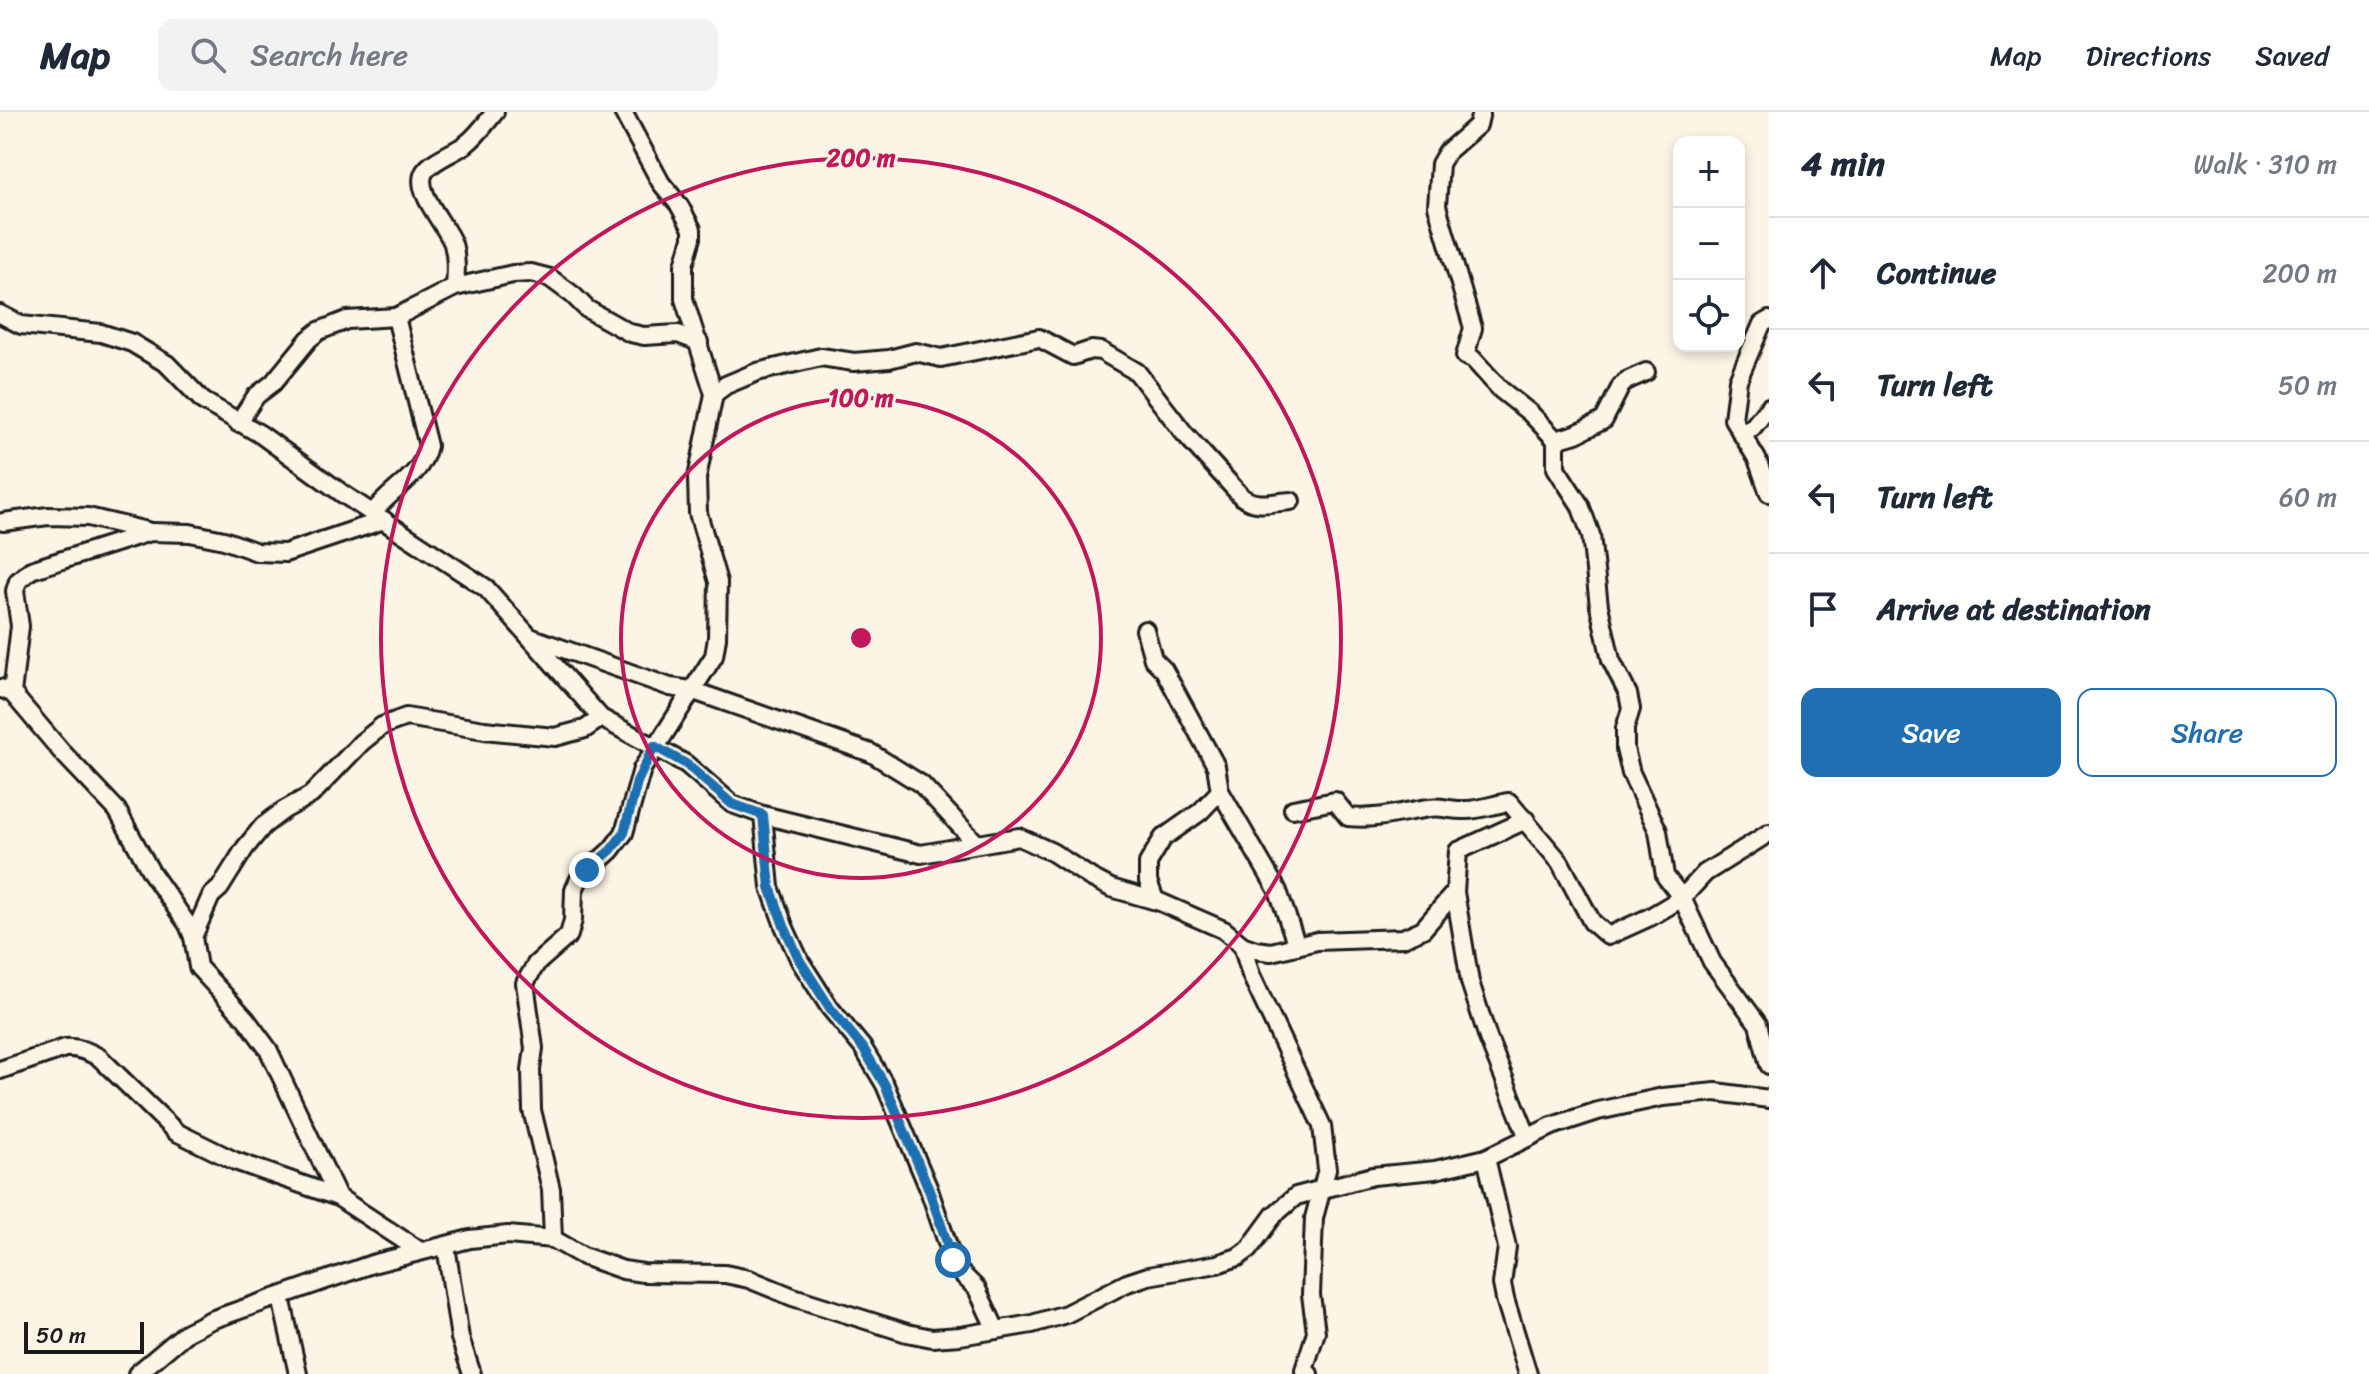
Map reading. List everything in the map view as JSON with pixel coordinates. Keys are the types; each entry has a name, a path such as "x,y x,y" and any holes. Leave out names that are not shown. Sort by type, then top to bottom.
{"street":[{"path":"455,287 453,242 432,208 423,187 423,177 427,169 468,143 495,112"},
{"path":"553,1239 554,1204 532,1110 534,1048 525,983 536,964 569,935 574,890 579,879 611,850 624,833 637,782 654,746 714,656 717,638 718,582 701,526 697,501 697,478 714,394 683,289 684,265 692,229 679,205 661,183 623,112"},
{"path":"1481,112 1478,125 1447,152 1440,164 1437,206 1473,328 1465,356 1473,359 1501,390 1530,413 1556,440 1556,468 1580,505 1591,535 1599,606 1611,660 1628,694 1631,709 1625,728 1625,749 1631,773 1658,831 1665,876 1682,898 1712,962 1758,1024 1769,1065"},
{"path":"238,423 256,396 273,383 319,331 347,320 396,317 455,287 513,274 531,273 550,278 587,309 630,333 644,336 678,334 699,342"},
{"path":"0,314 21,325 101,333 132,343 167,364 203,401 260,434 343,494 486,588 601,718 686,764 732,804 763,815 921,854 1019,837 1052,852 1111,888 1155,900 1224,930 1242,945 1271,952 1317,941 1403,938 1423,929 1455,892"},
{"path":"379,516 383,499 419,469 428,446 396,317"},
{"path":"1769,320 1762,324 1738,380 1733,419 1757,459 1769,493"},
{"path":"714,394 726,385 757,372 821,357 854,362 889,359 916,352 941,358 1039,338 1073,356 1091,350 1101,351 1137,372 1184,433 1242,497 1257,504 1291,501"},
{"path":"1556,440 1604,420 1621,386 1646,372"},
{"path":"1741,433 1752,428 1769,407"},
{"path":"3,522 48,516 88,517 150,532 190,533 224,540 257,552 285,553 379,516"},
{"path":"150,532 70,555 23,575 15,591 20,626 6,690 117,810 151,872 193,937 198,967 246,1019 268,1049 338,1197"},
{"path":"1145,630 1153,659 1164,670 1216,766 1220,791 1278,891 1297,946"},
{"path":"529,636 670,687 691,690 871,753 921,784 976,843"},
{"path":"193,937 211,896 220,888 263,826 311,795 362,742 382,726 406,717 484,730 555,737 585,729 601,718"},
{"path":"1155,900 1148,881 1148,863 1163,838 1200,812 1220,791"},
{"path":"1293,809 1335,801 1348,817 1366,818 1391,817 1428,808 1466,810 1509,802 1560,862 1592,922 1608,936 1682,898 1705,873 1769,833"},
{"path":"763,815 770,887 784,926 800,961 830,1008 863,1048 880,1075 928,1187 953,1260 958,1270 977,1289 996,1330"},
{"path":"1526,820 1458,851 1455,892 1470,982 1488,1038 1528,1138"},
{"path":"1242,945 1251,975 1322,1126 1327,1169 1314,1218 1312,1280 1316,1332 1304,1370 1309,1374"},
{"path":"0,1070 65,1048 89,1051 176,1132 235,1161 338,1197 420,1251"},
{"path":"145,1371 187,1332 211,1320 372,1264 470,1239 508,1235 553,1239 583,1256 623,1270 725,1274 749,1279 839,1313 920,1336 944,1338 996,1330 1066,1314 1127,1283 1148,1276 1229,1261 1249,1249 1283,1205 1296,1196 1320,1188 1373,1176 1435,1170 1486,1158 1573,1118 1663,1097 1716,1092 1769,1099"},
{"path":"1486,1158 1507,1247 1502,1284 1528,1374"},
{"path":"446,1246 460,1338 472,1374"},
{"path":"281,1297 298,1374"}],"route":[{"path":"587,870 611,850 624,833 637,782 654,746 686,764 732,804 763,815 770,887 784,926 800,961 830,1008 863,1048 885,1085 928,1187 953,1260"}]}
